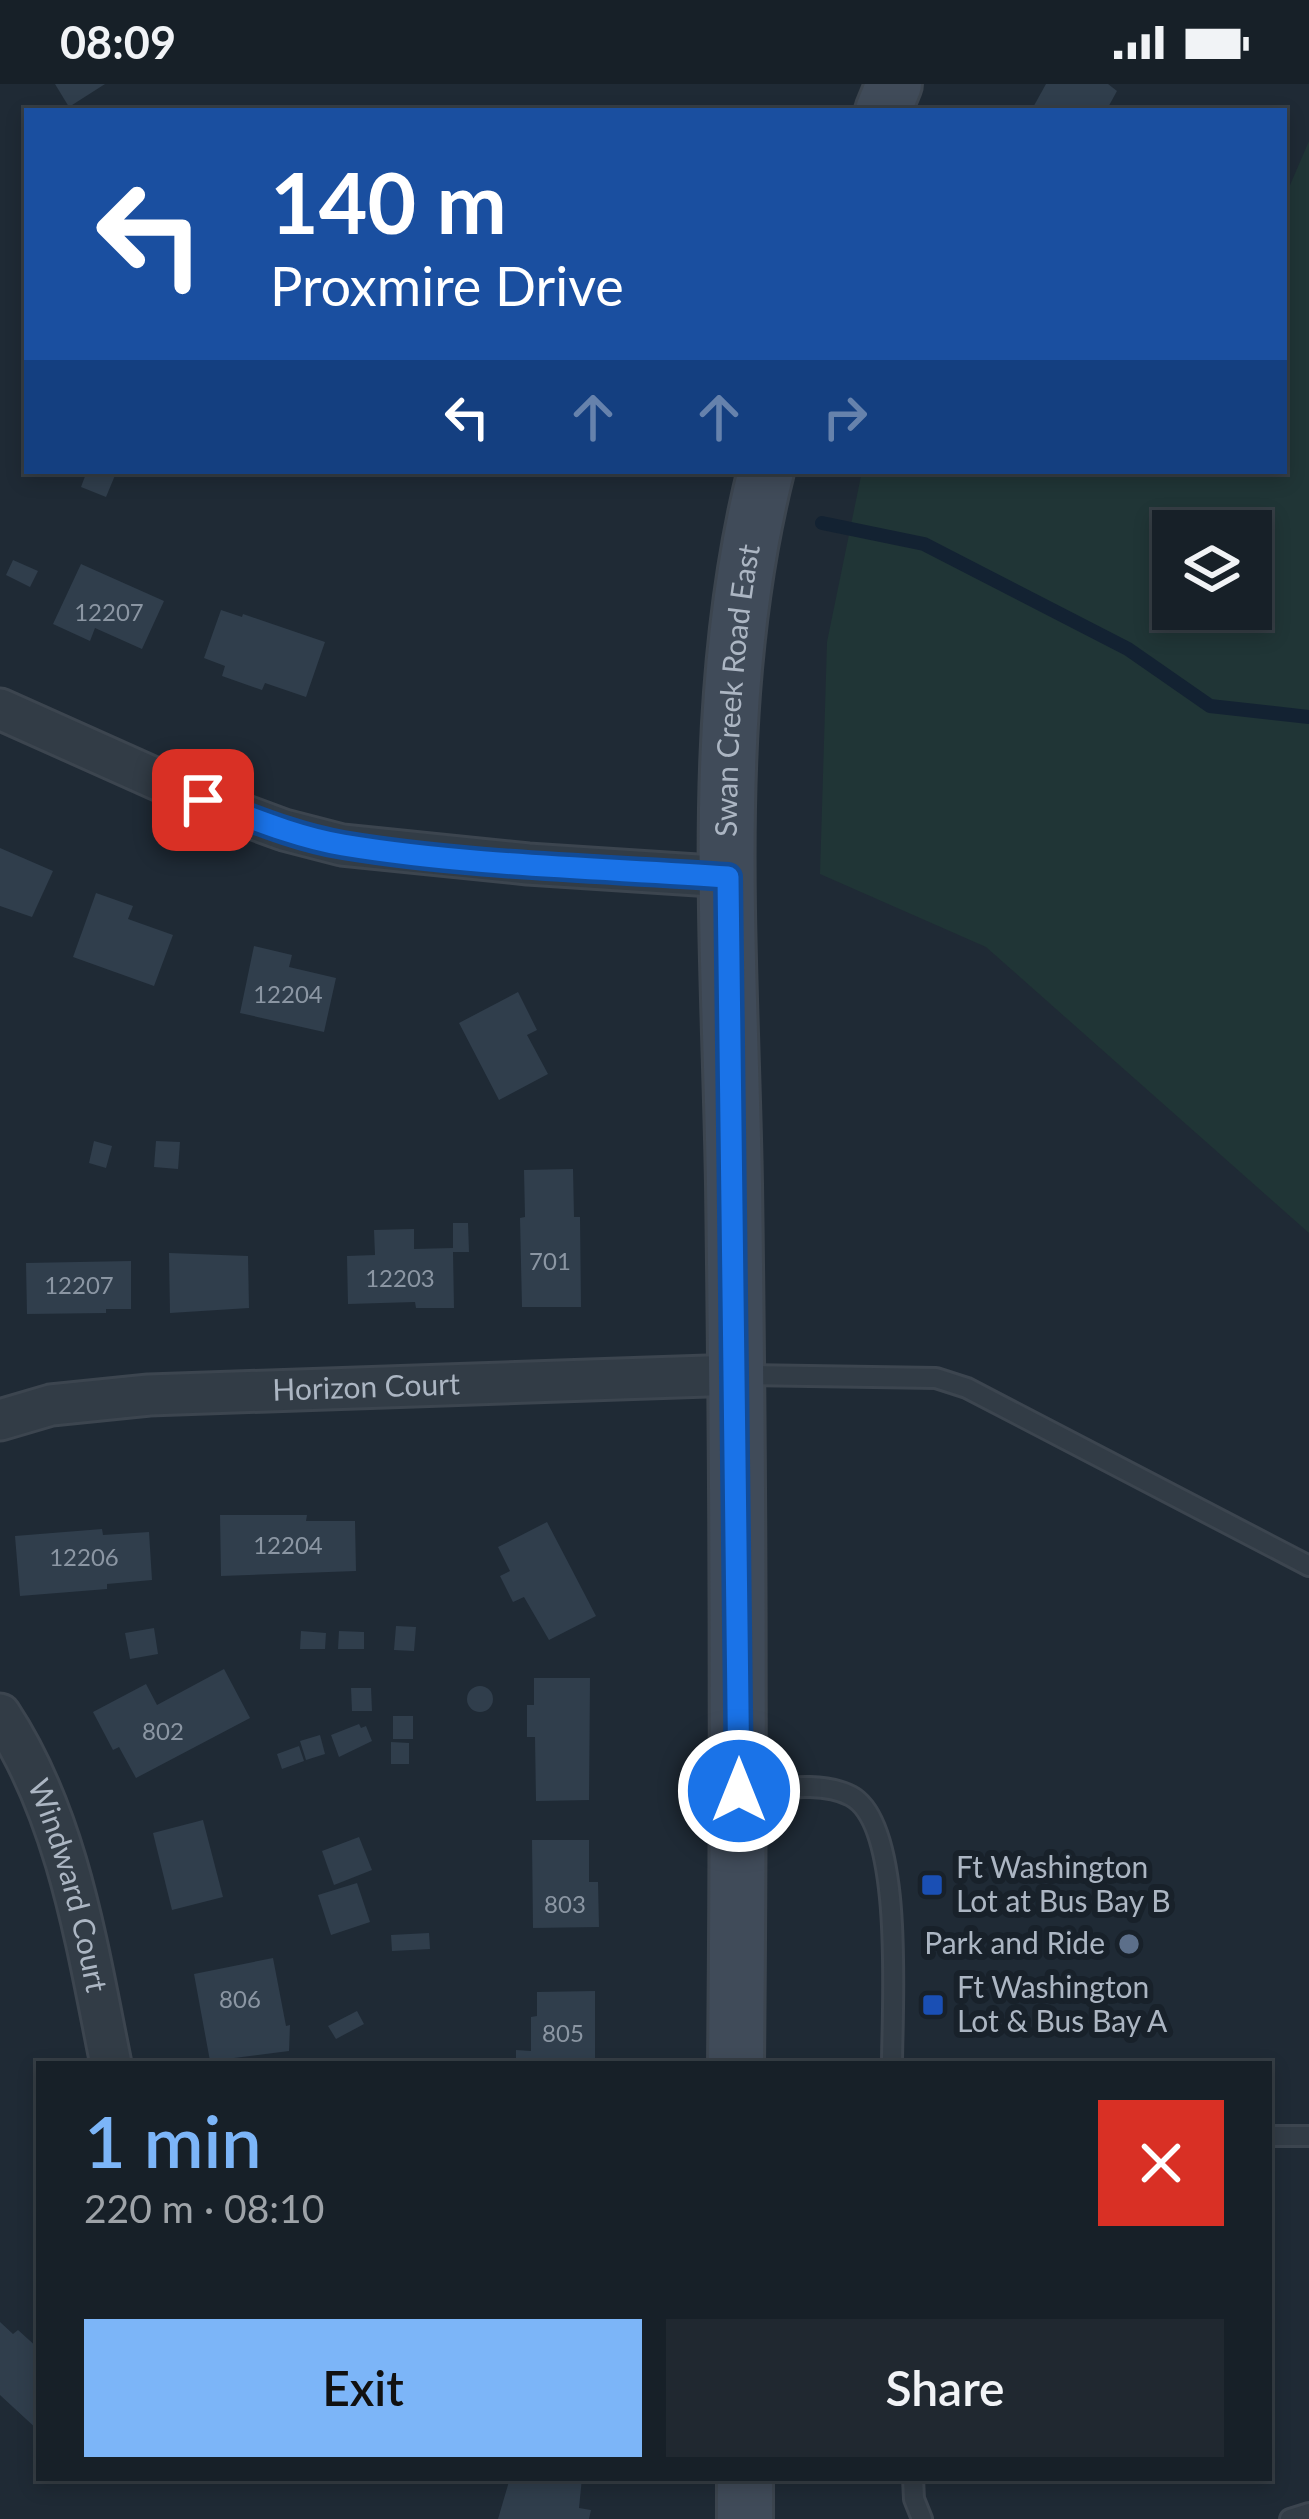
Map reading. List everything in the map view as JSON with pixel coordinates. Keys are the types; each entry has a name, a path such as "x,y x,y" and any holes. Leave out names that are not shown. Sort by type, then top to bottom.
{"main road":[{"name":"Swan Creek Road East","path":"736,2061 737,1375 728,877 732,702 745,586 765,474"},
{"path":"745,2481 746,2519"}],"street":[{"path":"0,709 203,800 342,845 527,864 728,877"},
{"name":"Horizon Court","path":"0,1420 51,1405 149,1395 737,1375"},
{"name":"Windward Court","path":"0,1714 30,1767 58,1838 87,1945 110,2061"}],"lane":[{"path":"737,1375 936,1378 968,1388 1309,1566"},
{"path":"739,1791 819,1789 853,1796 877,1827 888,1877 892,2061"},
{"path":"1272,2136 1309,2136"},
{"path":"913,2481 922,2519"},
{"path":"1290,2519 1309,2513"}],"green space":[{"path":"1309,141 1309,1233 986,947 820,874 827,642 861,474 1287,474 1287,192"}],"building":[{"path":"55,84 105,84 69,107"},
{"path":"1046,84 1108,84 1117,91 1108,108 1033,108"},
{"path":"86,474 116,474 106,497 81,487"},
{"path":"13,560 38,571 30,587 6,575"},
{"path":"81,564 164,601 142,649 95,628 90,641 53,624"},
{"path":"221,610 325,642 306,697 265,683 262,690 222,676 225,666 204,658"},
{"path":"0,848 53,871 32,917 0,906"},
{"path":"96,893 133,906 128,919 173,935 154,986 73,957"},
{"path":"254,946 292,955 289,967 336,978 324,1032 240,1013"},
{"path":"518,992 537,1030 527,1035 548,1074 499,1100 459,1023"},
{"path":"94,1141 112,1146 106,1168 89,1163"},
{"path":"156,1141 180,1142 178,1169 154,1167"},
{"path":"573,1169 574,1217 580,1217 581,1307 522,1307 524,1170"},
{"path":"453,1223 468,1223 469,1252 453,1252 454,1308 416,1308 415,1302 348,1304 347,1256 375,1255 374,1230 414,1229 414,1249 453,1248"},
{"path":"169,1253 248,1256 249,1308 170,1313"},
{"path":"131,1261 131,1309 27,1314 26,1263"},
{"path":"220,1515 307,1515 306,1521 355,1521 356,1571 221,1576"},
{"path":"547,1522 596,1616 549,1640 524,1597 513,1602 500,1576 510,1571 498,1547"},
{"path":"102,1529 103,1535 149,1532 152,1580 20,1596 15,1536"},
{"path":"396,1626 416,1627 414,1651 394,1650"},
{"path":"154,1628 158,1654 130,1659 125,1633"},
{"path":"301,1631 326,1633 325,1649 300,1649"},
{"path":"339,1631 364,1632 364,1649 338,1649"},
{"path":"224,1669 250,1718 136,1778 119,1747 113,1750 93,1712 146,1684 157,1705"},
{"path":"534,1678 590,1678 589,1800 536,1801 535,1737 527,1737 527,1705 534,1705"},
{"path":"480,1686 493,1699 480,1712 467,1699"},
{"path":"351,1688 371,1688 372,1711 352,1711"},
{"path":"393,1716 413,1716 413,1739 393,1739"},
{"path":"359,1724 366,1726 372,1741 339,1757 331,1735"},
{"path":"320,1735 325,1754 306,1760 300,1741"},
{"path":"391,1742 409,1743 409,1764 391,1764"},
{"path":"299,1746 304,1761 282,1769 277,1754"},
{"path":"203,1820 223,1897 172,1910 153,1833"},
{"path":"359,1837 372,1870 334,1885 322,1851"},
{"path":"532,1840 589,1840 589,1882 598,1882 599,1927 533,1928"},
{"path":"357,1883 370,1922 331,1935 318,1895"},
{"path":"429,1933 430,1949 392,1951 391,1935"},
{"path":"273,1958 286,2026 290,2025 289,2051 210,2061 194,1974"},
{"path":"595,1991 595,2061 516,2061 516,2050 531,2051 537,1992"},
{"path":"357,2011 364,2024 336,2039 328,2026"},
{"path":"0,2322 36,2346 36,2428 0,2395"},
{"path":"509,2481 582,2481 579,2508 591,2510 589,2519 498,2519"}],"waterway":[{"path":"822,523 924,544 1128,649 1210,706 1309,717"}],"place":[{"name":"Ft Washington Lot at Bus Bay B","path":"932,1885"},
{"name":"Park and Ride","path":"1129,1944"},
{"name":"Ft Washington Lot & Bus Bay A","path":"933,2005"}],"route":[{"path":"203,800 342,845 527,864 728,877 739,1791"}]}
